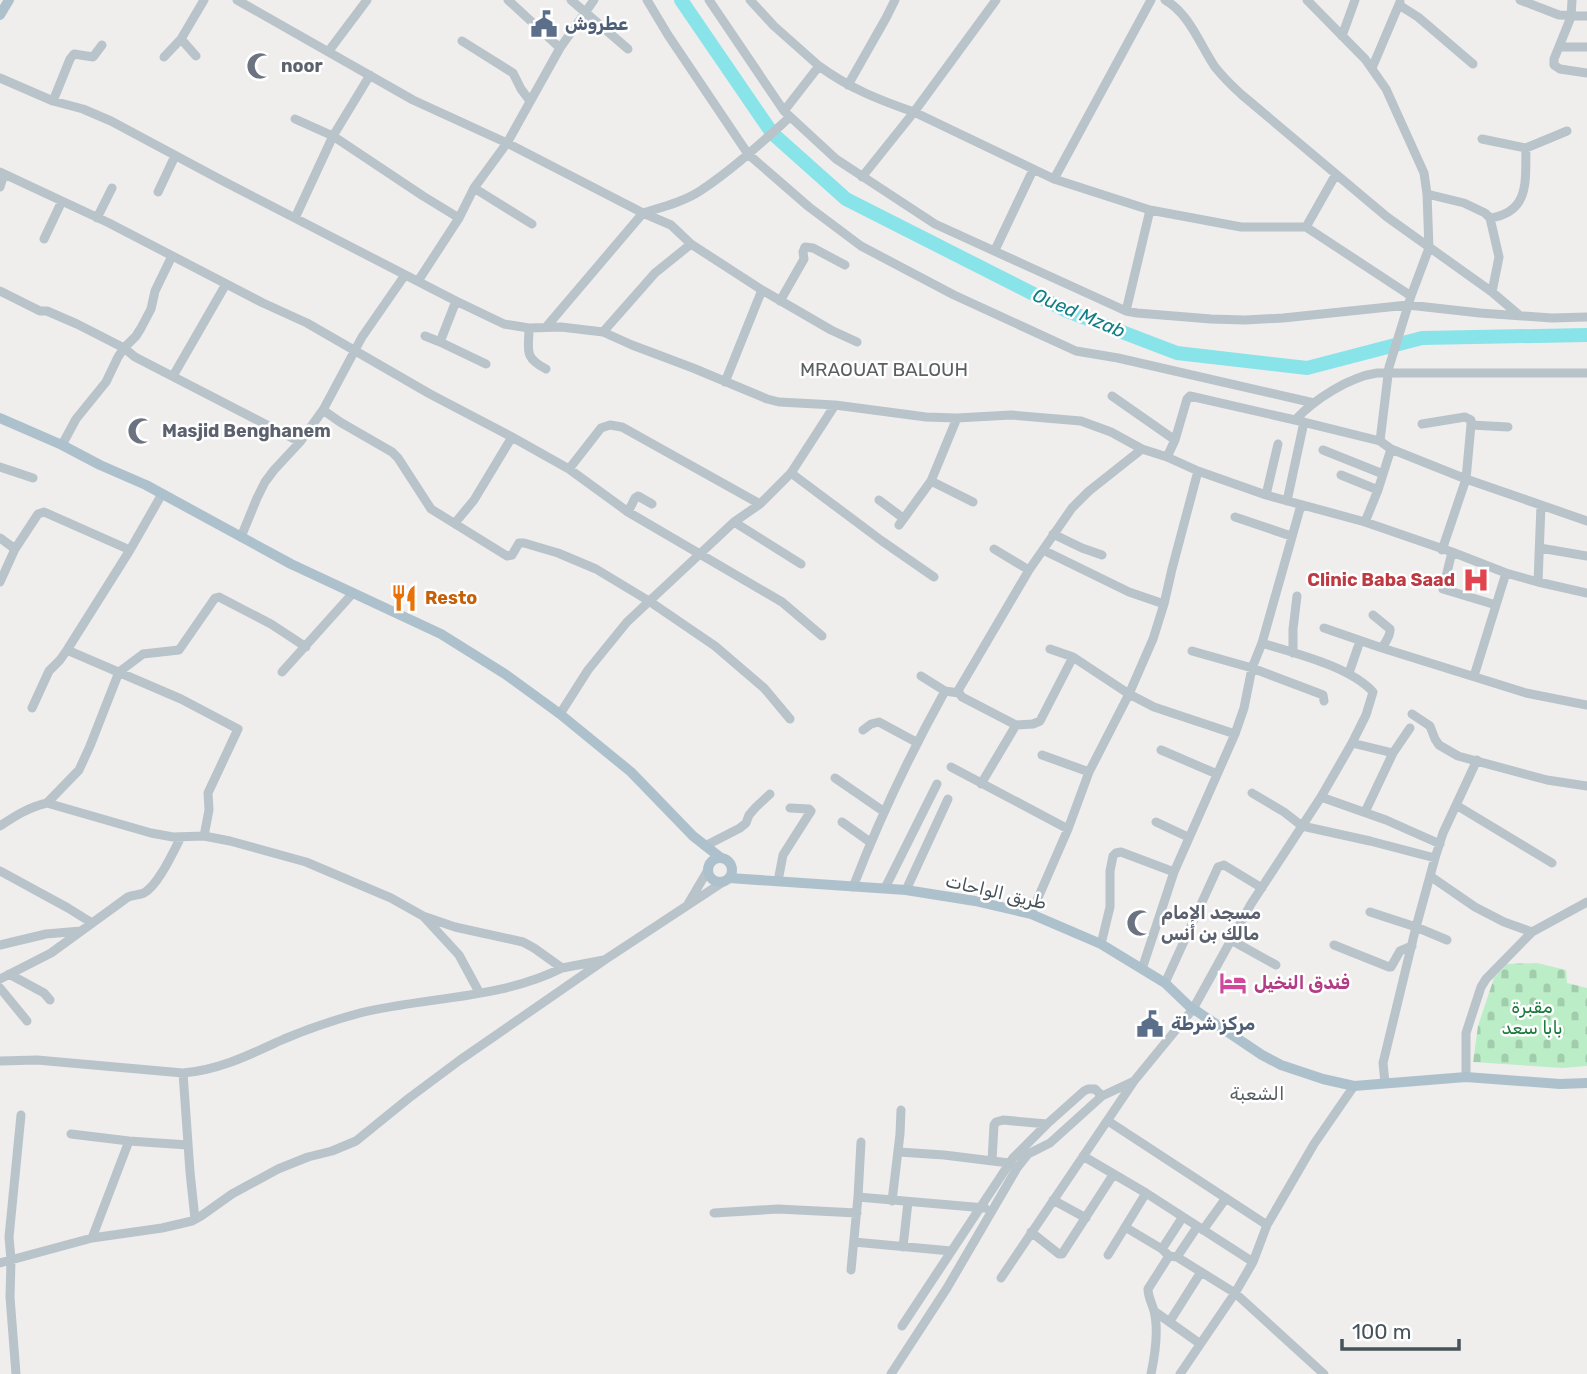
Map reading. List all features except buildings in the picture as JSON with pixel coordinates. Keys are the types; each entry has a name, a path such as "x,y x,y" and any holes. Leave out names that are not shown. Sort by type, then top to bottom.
{"main road":[{"path":"0,15 9,0"},
{"path":"0,418 162,494 291,564 441,634 505,674 560,714 631,772 692,835 728,861 728,876 712,880 692,835"},
{"path":"708,868 713,860 721,858"},
{"name":"طريق الواحات","path":"728,876 884,888 975,901 1031,914 1101,944 1165,983 1193,1009 1262,1055 1282,1065 1353,1086 1466,1077 1560,1084 1587,1083"}],"street":[{"path":"164,57 181,39 204,0"},
{"path":"328,52 367,0"},
{"path":"508,0 560,48"},
{"path":"571,0 628,48"},
{"path":"418,281 459,218 474,188 508,143 560,48 594,0"},
{"path":"647,0 748,154 861,246 954,295 1076,351 1118,358 1314,403"},
{"path":"709,0 787,114 836,159 935,224 1126,311 1211,320 1245,320 1408,304 1519,316 1587,317"},
{"path":"750,0 774,26 819,66 878,100 914,111 1055,179 1150,210 1241,227 1306,227 1408,304"},
{"path":"848,85 895,0"},
{"path":"862,177 996,0"},
{"path":"1055,179 1151,0"},
{"path":"1307,0 1372,68 1386,89 1424,173 1429,247 1408,304 1389,370 1380,441"},
{"path":"1342,36 1355,0"},
{"path":"1520,0 1559,15 1587,16"},
{"path":"1572,0 1571,17 1554,60 1555,67 1587,73"},
{"path":"243,2 412,100 508,143 671,225 691,244 762,290 831,330 858,342"},
{"path":"1172,2 1215,67 1272,122 1387,217 1492,292 1519,316"},
{"path":"1372,68 1400,3 1473,64"},
{"path":"181,39 196,56"},
{"path":"462,41 513,73 530,101"},
{"path":"53,101 74,54 93,57 102,45"},
{"path":"1560,47 1587,47"},
{"path":"547,326 643,213 699,191 748,154 787,114 819,66"},
{"path":"295,218 333,136 370,75"},
{"path":"1,82 111,121 504,324 603,332 779,402 835,405 926,417 1011,415 1081,421 1111,432 1142,449 1266,495 1365,522 1506,573 1587,593"},
{"path":"295,119 333,136 459,218"},
{"path":"1482,139 1526,148 1567,131"},
{"path":"1490,218 1505,214 1523,196 1526,148"},
{"path":"158,192 175,156"},
{"path":"995,250 1033,170"},
{"path":"0,187 2,173 307,323 430,394 569,469 628,512 782,602 821,636"},
{"path":"1306,227 1336,174"},
{"path":"97,218 112,188"},
{"path":"474,188 532,224"},
{"path":"1427,194 1464,203 1490,218 1499,257 1492,292"},
{"path":"44,239 62,201"},
{"path":"1126,311 1150,210"},
{"path":"603,332 654,273 691,244"},
{"path":"780,301 804,259 805,247 813,248 845,265"},
{"path":"62,445 76,419 106,382 118,356 147,318 155,291 172,256"},
{"path":"241,537 265,482 300,442 323,410 373,320 405,275"},
{"path":"173,376 226,284"},
{"path":"725,382 762,290"},
{"path":"0,291 40,311 47,311 77,324 300,442"},
{"path":"440,342 456,301"},
{"path":"528,328 529,356 534,363 546,369"},
{"path":"425,336 486,365"},
{"path":"1287,501 1299,421 1314,403 1359,377 1389,370 1587,373"},
{"path":"1112,396 1175,440"},
{"path":"1167,457 1190,396 1380,441 1391,449 1466,479 1587,520"},
{"path":"560,714 609,642 734,522 760,504 791,473 835,405"},
{"path":"323,410 392,452 431,509 508,556 512,555 516,546 521,543 558,553 596,569 715,646 764,688 790,719"},
{"path":"1422,424 1465,417 1471,420 1466,479 1447,551 1443,589 1496,605"},
{"path":"879,500 901,522 932,481 957,418"},
{"path":"569,469 601,429 610,425 617,426 640,436 760,504"},
{"path":"1471,425 1508,427"},
{"path":"455,523 474,500 512,437"},
{"path":"1266,495 1278,444"},
{"path":"1073,657 1040,722 1016,725 961,697 959,693 1029,570 1072,508 1142,449"},
{"path":"1365,522 1391,449"},
{"path":"1323,450 1382,474"},
{"path":"0,467 33,478"},
{"path":"1031,914 1068,830 1089,772 1129,694 1153,639 1198,471"},
{"path":"791,473 934,577"},
{"path":"1341,475 1377,490"},
{"path":"932,481 974,502"},
{"path":"32,708 49,671 67,650 162,494"},
{"path":"628,512 638,496 652,504"},
{"path":"1142,969 1174,872 1244,708 1252,668 1262,643 1301,505"},
{"path":"1538,582 1541,505"},
{"path":"0,582 15,549 38,514 44,512 130,550"},
{"path":"1235,517 1291,536"},
{"path":"734,522 801,564"},
{"path":"1053,534 1102,555"},
{"path":"0,538 15,549"},
{"path":"1540,548 1587,556"},
{"path":"994,549 1029,570"},
{"path":"1043,550 1129,592 1164,604"},
{"path":"1474,676 1506,573"},
{"path":"282,672 353,593"},
{"path":"1293,653 1297,596"},
{"path":"47,803 79,770 119,672 143,654 178,650 216,597 271,624 306,646"},
{"path":"1373,615 1390,629 1391,633 1382,648"},
{"path":"1324,628 1543,697 1587,705"},
{"path":"1349,673 1360,640"},
{"path":"1001,1278 1134,1081 1193,1009 1262,888 1321,797 1366,715 1373,692 1349,673 1262,643"},
{"path":"1050,649 1073,657 1154,707 1235,734"},
{"path":"67,650 181,699 238,729 208,793 209,810 204,836"},
{"path":"1192,651 1252,668 1323,695 1324,701"},
{"path":"921,676 945,691 959,693"},
{"path":"853,887 883,811 916,742 945,691"},
{"path":"1412,715 1430,726 1439,745 1458,756 1547,780 1587,786"},
{"path":"863,730 879,722 916,742"},
{"path":"981,784 1016,725"},
{"path":"1365,812 1393,753 1410,728"},
{"path":"1352,743 1393,753"},
{"path":"1161,750 1217,774"},
{"path":"1042,755 1089,772"},
{"path":"1385,1083 1383,1063 1435,858 1443,833 1477,760"},
{"path":"951,767 1068,830"},
{"path":"835,778 883,811"},
{"path":"884,888 937,784"},
{"path":"1252,793 1284,812 1302,827 1435,858"},
{"path":"705,846 740,828 755,807 770,794"},
{"path":"1321,797 1386,820 1440,844"},
{"path":"906,891 948,799"},
{"path":"0,826 23,811 47,803 151,833 204,836 230,841 306,862 391,898 423,916 456,927 523,942 562,968"},
{"path":"1456,805 1552,863"},
{"path":"775,880 783,855 811,811 790,808"},
{"path":"842,822 870,842"},
{"path":"1156,822 1188,837"},
{"path":"5,976 51,953 128,897 147,891 167,865 181,836"},
{"path":"1101,944 1110,907 1110,871 1116,853 1121,852 1174,872"},
{"path":"1165,983 1218,867 1224,865 1262,888"},
{"path":"687,905 708,868"},
{"path":"0,871 92,923"},
{"path":"0,1263 92,1238 162,1228 195,1219 232,1194 278,1169 356,1141 460,1060 728,876"},
{"path":"1430,876 1475,907 1532,932"},
{"path":"1466,1077 1466,1033 1481,987 1492,972 1532,932 1587,902"},
{"path":"1370,912 1447,940"},
{"path":"423,916 459,956 479,992"},
{"path":"0,945 46,933 83,930"},
{"path":"1231,940 1276,965"},
{"path":"1334,945 1389,967 1400,951 1412,946"},
{"path":"0,1061 37,1060 183,1073 200,1072 218,1068 287,1038 361,1013 535,980 562,968 606,959"},
{"path":"5,976 44,993 50,1000"},
{"path":"0,988 27,1021"},
{"path":"183,1073 195,1219"},
{"path":"891,1374 937,1305 1017,1168 1028,1154 1050,1143 1102,1096 1134,1081"},
{"path":"1180,1374 1235,1293 1253,1262 1267,1225 1314,1144 1353,1086"},
{"path":"902,1326 1009,1163 1087,1088 1095,1088 1102,1096"},
{"path":"892,1201 899,1152 901,1110"},
{"path":"16,1374 9,1237 21,1115"},
{"path":"992,1161 995,1125 998,1121 1047,1124"},
{"path":"1108,1121 1267,1225"},
{"path":"71,1134 188,1145"},
{"path":"92,1238 129,1141"},
{"path":"850,1270 861,1142"},
{"path":"899,1152 1009,1163"},
{"path":"1083,1156 1253,1262"},
{"path":"1031,1232 1062,1254 1113,1175"},
{"path":"1108,1255 1146,1193"},
{"path":"858,1197 994,1208"},
{"path":"1170,1254 1200,1228 1226,1198"},
{"path":"1053,1200 1086,1218"},
{"path":"903,1247 908,1202"},
{"path":"714,1213 778,1209 857,1213"},
{"path":"1151,1374 1156,1333 1154,1311 1147,1289 1170,1254 1182,1218"},
{"path":"1125,1227 1235,1293 1324,1374"},
{"path":"853,1242 951,1251"},
{"path":"1170,1321 1201,1272"},
{"path":"922,1296 937,1305"},
{"path":"1154,1311 1199,1343"}],"green space":[{"name":"مقبرة بابا سعد","path":"1537,963 1566,970 1567,983 1587,988 1587,1066 1562,1068 1473,1062 1478,1026 1494,978 1507,964"}],"waterway":[{"name":"Oued Mzab","path":"681,0 772,133 846,199 1067,311 1177,353 1307,368 1422,338 1587,335"}],"place":[{"name":"عطروش","path":"544,24"},
{"name":"noor","path":"260,66"},
{"name":"Masjid Benghanem","path":"141,431"},
{"name":"Clinic Baba Saad","path":"1476,580"},
{"name":"Resto","path":"404,598"},
{"name":"مسجد الإمام مالك بن أنس","path":"1140,923"},
{"name":"فندق النخيل","path":"1233,983"},
{"name":"مركز شرطة","path":"1150,1024"}],"district":[{"name":"MRAOUAT BALOUH","path":"884,369"},
{"name":"الشعبة","path":"1257,1093"}]}
